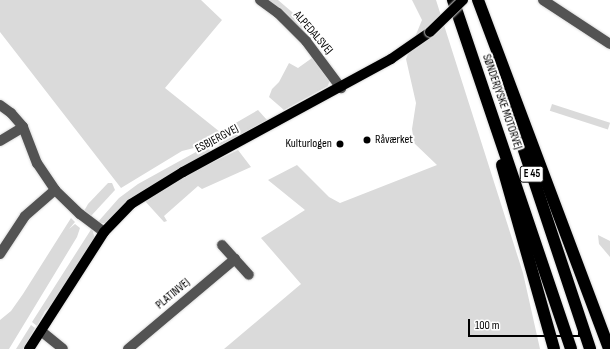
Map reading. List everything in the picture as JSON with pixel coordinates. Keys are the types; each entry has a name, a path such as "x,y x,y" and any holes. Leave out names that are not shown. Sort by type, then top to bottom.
{"highway":[{"name":"SØNDERJYSKE MOTORVEJ","path":"453,0 571,349"},
{"name":"SØNDERJYSKE MOTORVEJ","path":"474,0 590,349"},
{"path":"478,0 609,349"},
{"path":"486,96 507,187 553,349"},
{"path":"592,305 605,349"}],"main road":[{"name":"ESBJERGVEJ","path":"29,349 104,232 116,218 145,194 341,88 391,59 430,32 463,0"}],"street":[{"name":"ALPEDALSVEJ","path":"260,0 278,13 306,41 341,88"},
{"path":"543,0 610,44"},
{"path":"0,105 23,127 37,163 54,190 80,214 104,232"},
{"path":"0,141 23,127"},
{"path":"0,254 28,213 54,190"},
{"path":"222,245 249,275"},
{"name":"PLATINVEJ","path":"128,349 235,259"},
{"path":"41,331 63,349"}],"shaded area":[{"path":"0,0 201,0 222,20 165,88 220,132 258,110 267,120 221,145 214,143 182,151 121,188 0,32"},
{"path":"267,0 278,0 292,12 314,38 311,41"},
{"path":"412,0 436,0 523,273 540,349 224,349 301,284 261,238 305,210 268,180 297,165 329,197 340,203 437,165 414,143 412,129 416,103 406,59 422,20"},
{"path":"312,58 330,79 328,86 284,110 269,97 272,89 279,82 289,63 298,68"},
{"path":"552,104 610,123 608,130 550,111"},
{"path":"205,147 211,151 149,187 124,205 107,223 97,223 119,198 138,184"},
{"path":"238,150 251,167 202,189 198,186 164,216 167,221 164,222 144,200 186,175"},
{"path":"108,183 112,183 115,190 91,216 84,211 88,204"},
{"path":"71,218 75,222 69,229 75,224 80,228 77,237 9,349 0,349 0,320 11,311 23,294"},
{"path":"92,228 95,239 57,300 45,311 37,326 32,322"},
{"path":"598,235 610,241 610,257 599,244"},
{"path":"31,325 35,328 23,349 16,349"}],"place":[{"name":"Råværket","path":"367,140"},
{"name":"Kulturlogen","path":"340,144"}]}
